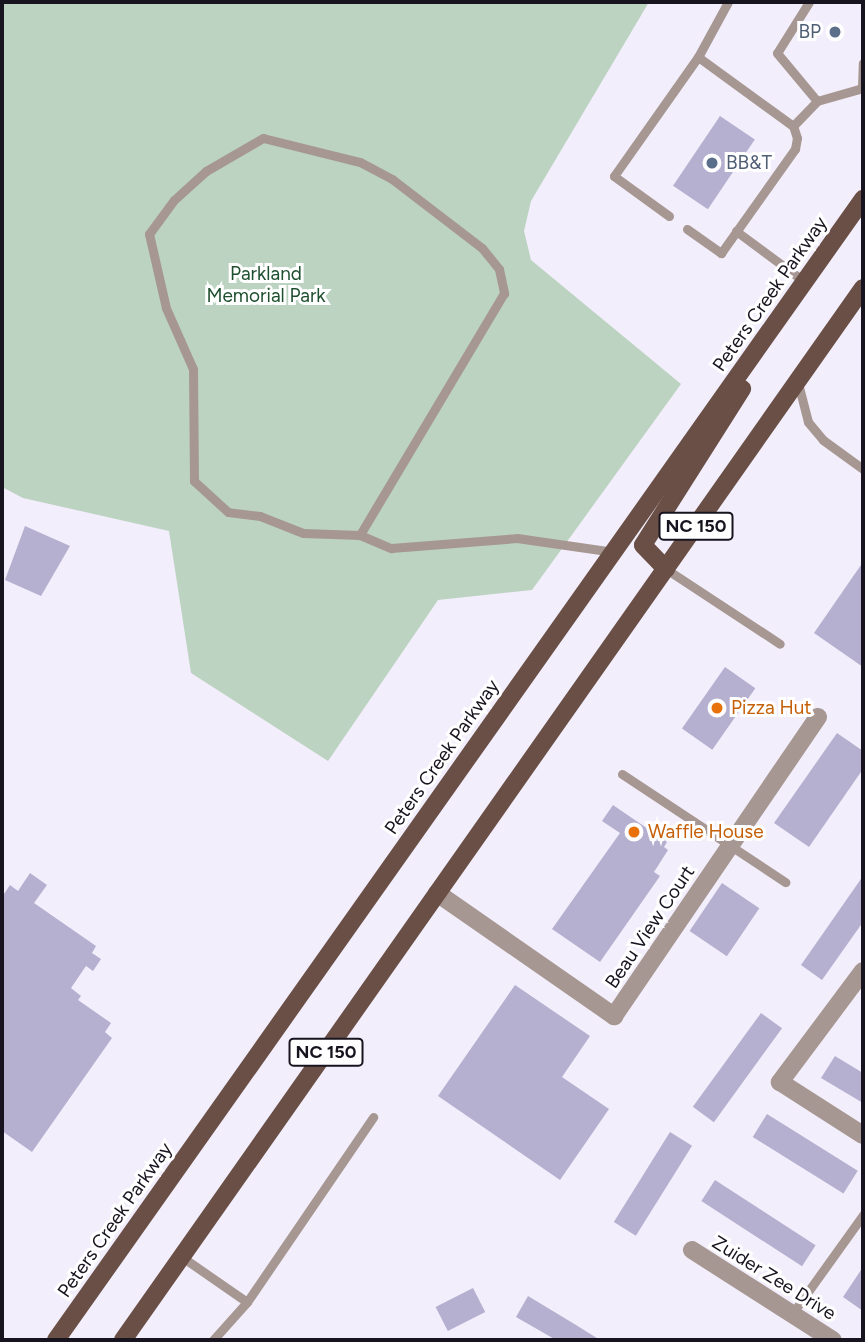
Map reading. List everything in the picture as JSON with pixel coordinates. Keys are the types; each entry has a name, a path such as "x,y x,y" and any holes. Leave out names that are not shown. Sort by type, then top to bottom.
{"main road":[{"name":"Peters Creek Parkway","path":"56,1340 66,1333 863,199"},
{"path":"666,569 643,545 700,461 801,287"},
{"name":"NC 150","path":"123,1340 863,288"}],"street":[{"name":"Beau View Court","path":"437,893 614,1016 818,717"},
{"path":"863,971 780,1082 863,1135"},
{"name":"Zuider Zee Drive","path":"692,1250 833,1340"}],"lane":[{"path":"669,216 614,176 698,57 728,2"},
{"path":"809,2 777,53 817,101"},
{"path":"698,57 793,126"},
{"path":"687,229 721,253 795,149 793,126 817,101 863,87 863,63"},
{"path":"359,535 504,293 499,269 482,248 417,202 393,179 360,162 263,138 206,171 174,200 149,234 166,308 193,369 194,481 228,512 260,516 303,533 359,535 391,548 517,538 614,552"},
{"path":"736,231 801,287"},
{"path":"798,381 808,422 823,440 863,469"},
{"path":"666,569 780,644"},
{"path":"622,774 785,882"},
{"path":"212,1340 247,1303 373,1117"},
{"path":"792,1314 863,1215"},
{"path":"182,1256 247,1303"}],"green space":[{"name":"Parkland Memorial Park","path":"2,2 649,2 531,201 524,231 531,260 681,384 532,590 438,600 328,761 191,673 169,531 23,498 2,487"}],"building":[{"path":"720,116 755,139 708,209 673,186"},
{"path":"25,526 70,546 41,596 5,580"},
{"path":"863,562 863,667 814,633"},
{"path":"725,667 755,688 712,750 682,728"},
{"path":"837,733 863,751 863,769 809,847 774,823"},
{"path":"613,805 667,842 664,847 668,850 654,872 660,876 600,962 552,929 620,833 602,821"},
{"path":"30,873 47,885 34,903 96,946 92,953 101,959 93,971 86,966 71,988 81,996 78,1000 111,1023 105,1032 112,1038 32,1152 2,1131 2,897 10,885 18,891"},
{"path":"863,876 863,922 822,980 801,965"},
{"path":"722,883 759,908 727,956 690,931"},
{"path":"515,985 590,1036 562,1077 609,1109 560,1180 438,1096"},
{"path":"761,1013 782,1028 714,1122 693,1107"},
{"path":"835,1056 863,1073 863,1103 821,1078"},
{"path":"767,1114 858,1171 843,1194 753,1137"},
{"path":"670,1132 692,1146 636,1236 614,1222"},
{"path":"715,1180 816,1245 802,1266 701,1201"},
{"path":"863,1267 863,1311 843,1297"},
{"path":"473,1288 485,1312 448,1331 436,1307"},
{"path":"528,1296 600,1340 556,1340 516,1317"}],"place":[{"name":"BP","path":"835,32"},
{"name":"BB&T","path":"712,163"},
{"name":"Pizza Hut","path":"717,708"},
{"name":"Waffle House","path":"634,832"}]}
